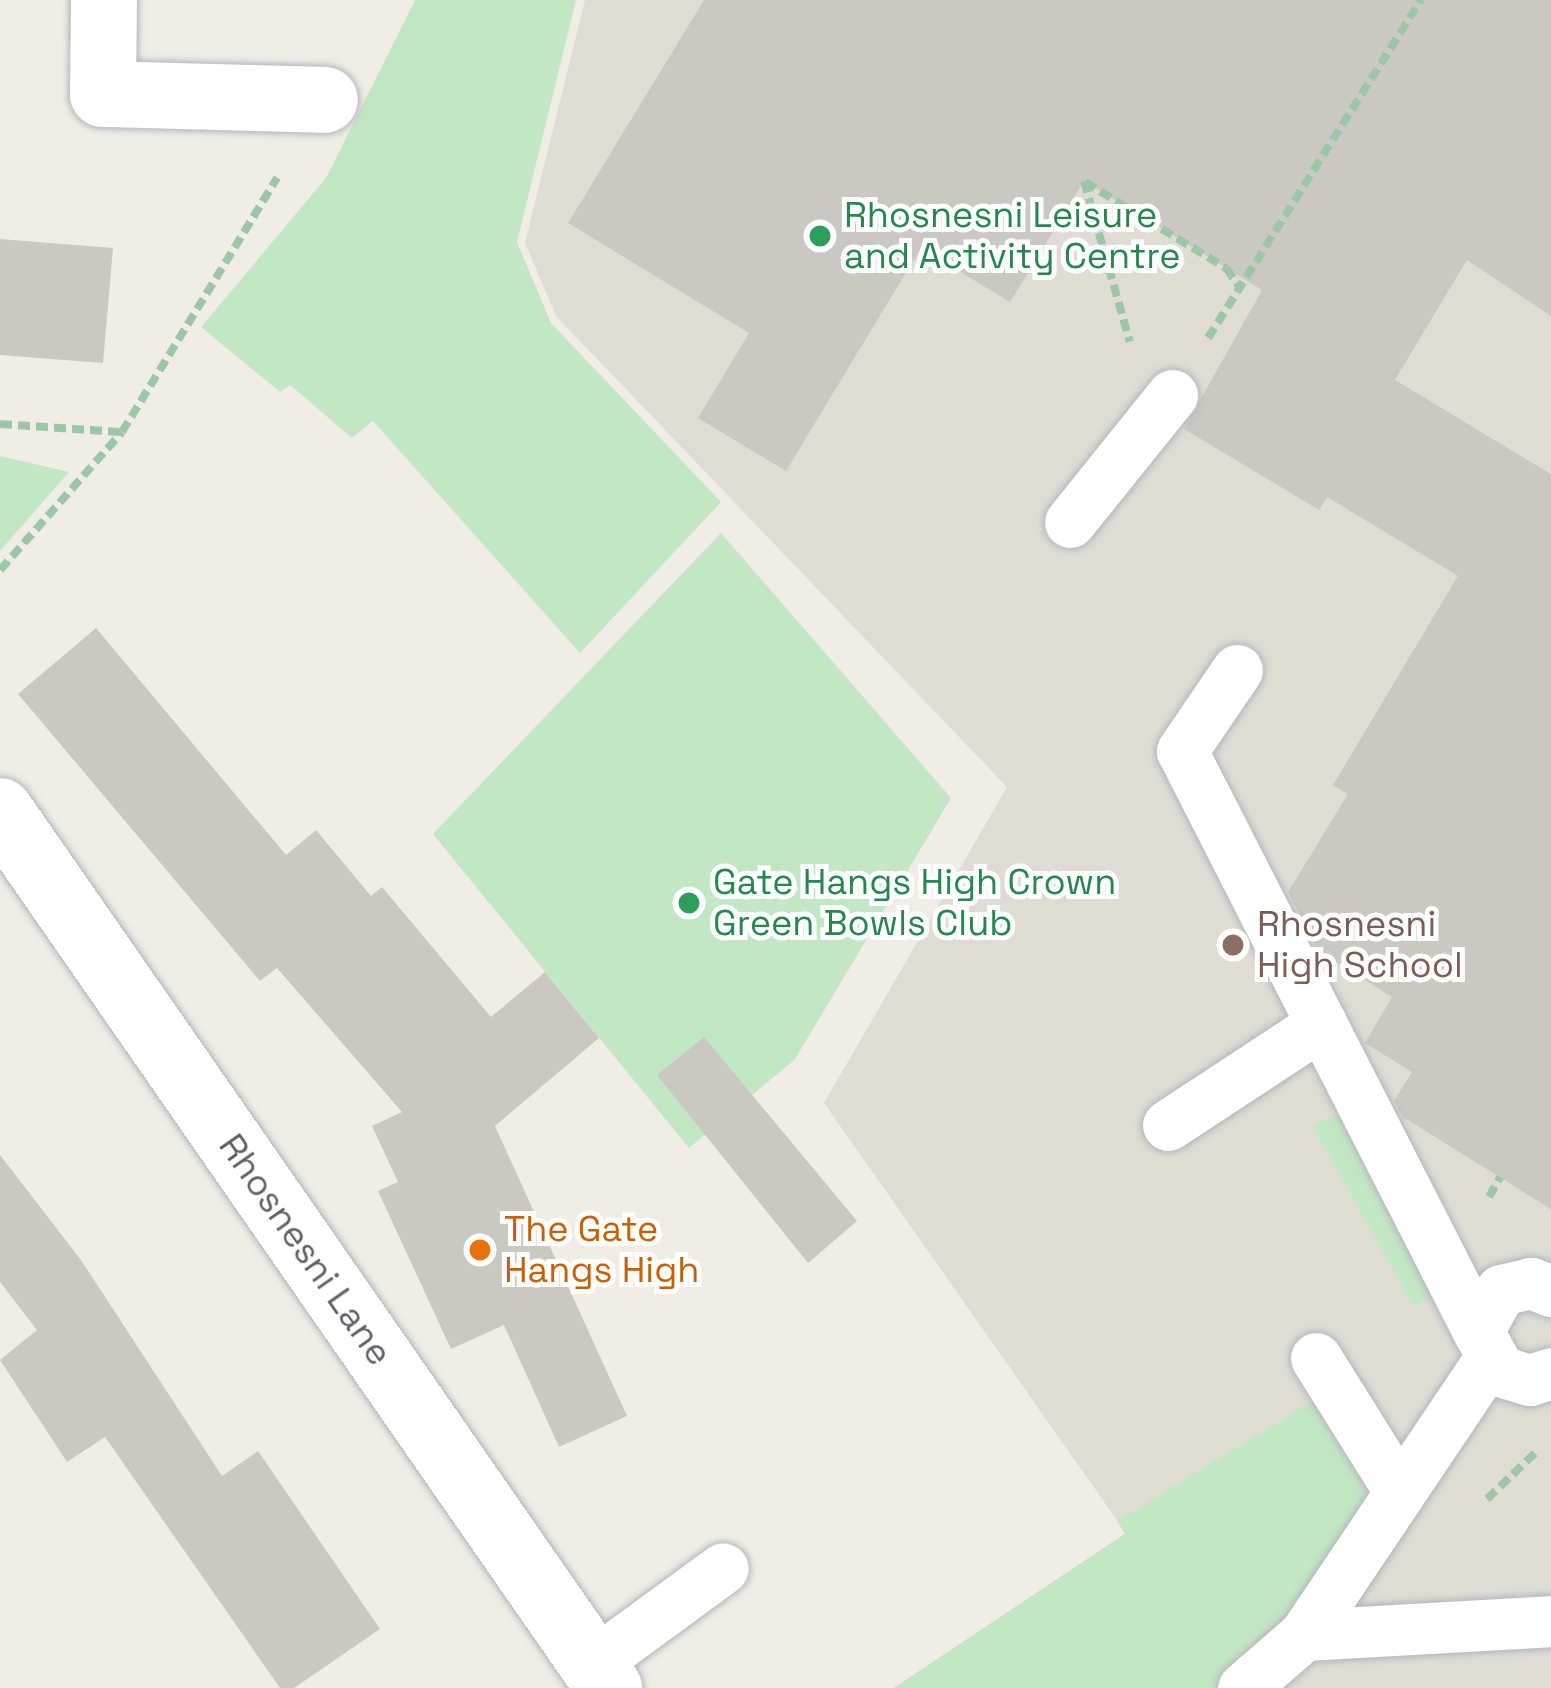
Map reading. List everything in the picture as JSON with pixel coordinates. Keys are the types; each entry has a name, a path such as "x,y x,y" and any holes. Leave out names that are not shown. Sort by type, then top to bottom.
{"main road":[{"path":"104,0 103,94 325,100"},
{"name":"Rhosnesni Lane","path":"0,812 601,1676"}],"lane":[{"path":"1070,522 1162,407"},
{"path":"1237,670 1182,751 1483,1346 1515,1378 1551,1372"},
{"path":"1168,1125 1322,1024"},
{"path":"1244,1688 1304,1635 1483,1346 1502,1290 1532,1283 1551,1291"},
{"path":"1316,1358 1398,1489"},
{"path":"601,1676 723,1568"},
{"path":"1304,1635 1551,1621"}],"path":[{"path":"1162,407 1421,0"},
{"path":"0,570 122,432 325,100"},
{"path":"1162,407 1084,181 1226,268 1240,286"},
{"path":"0,424 122,432"}],"shaded area":[{"name":"Rhosnesni High School","path":"585,0 1551,0 1551,1688 894,1688 1126,1533 824,1103 1007,787 556,316 525,243"}],"green space":[{"path":"415,0 576,0 517,242 551,323 721,502 580,653 373,421 352,438 290,385 280,392 201,327 326,178"},
{"path":"0,456 69,472 0,551"},
{"name":"Gate Hangs High Crown Green Bowls Club","path":"721,533 951,798 795,1059 689,1148 433,834"},
{"path":"1336,1113 1438,1293 1414,1307 1312,1126"},
{"path":"1322,1395 1362,1467 1366,1490 1358,1521 1301,1599 1219,1688 894,1688 1125,1534 1117,1521"}],"building":[{"path":"704,0 1551,0 1551,316 1467,260 1395,380 1551,474 1551,1209 1403,1117 1394,1101 1412,1072 1365,1043 1392,997 1318,951 1288,892 1348,794 1333,785 1458,576 1327,497 1319,510 1184,429 1262,290 1084,181 1010,302 921,248 786,471 698,418 749,333 568,223"},
{"path":"0,239 113,248 103,363 0,355"},
{"path":"96,628 286,855 316,830 371,896 382,887 491,1017 545,972 599,1038 495,1126 627,1416 559,1447 504,1325 451,1349 378,1191 398,1182 372,1126 402,1112 277,968 260,981 18,694"},
{"path":"704,1037 857,1221 808,1263 657,1075"},
{"path":"0,1155 81,1260 222,1476 258,1451 380,1629 294,1688 280,1688 105,1437 67,1462 0,1360 37,1330 0,1282"}],"place":[{"name":"Rhosnesni Leisure and Activity Centre","path":"820,236"},
{"name":"Gate Hangs High Crown Green Bowls Club","path":"689,903"},
{"name":"Rhosnesni High School","path":"1233,945"},
{"name":"The Gate Hangs High","path":"480,1250"}]}
